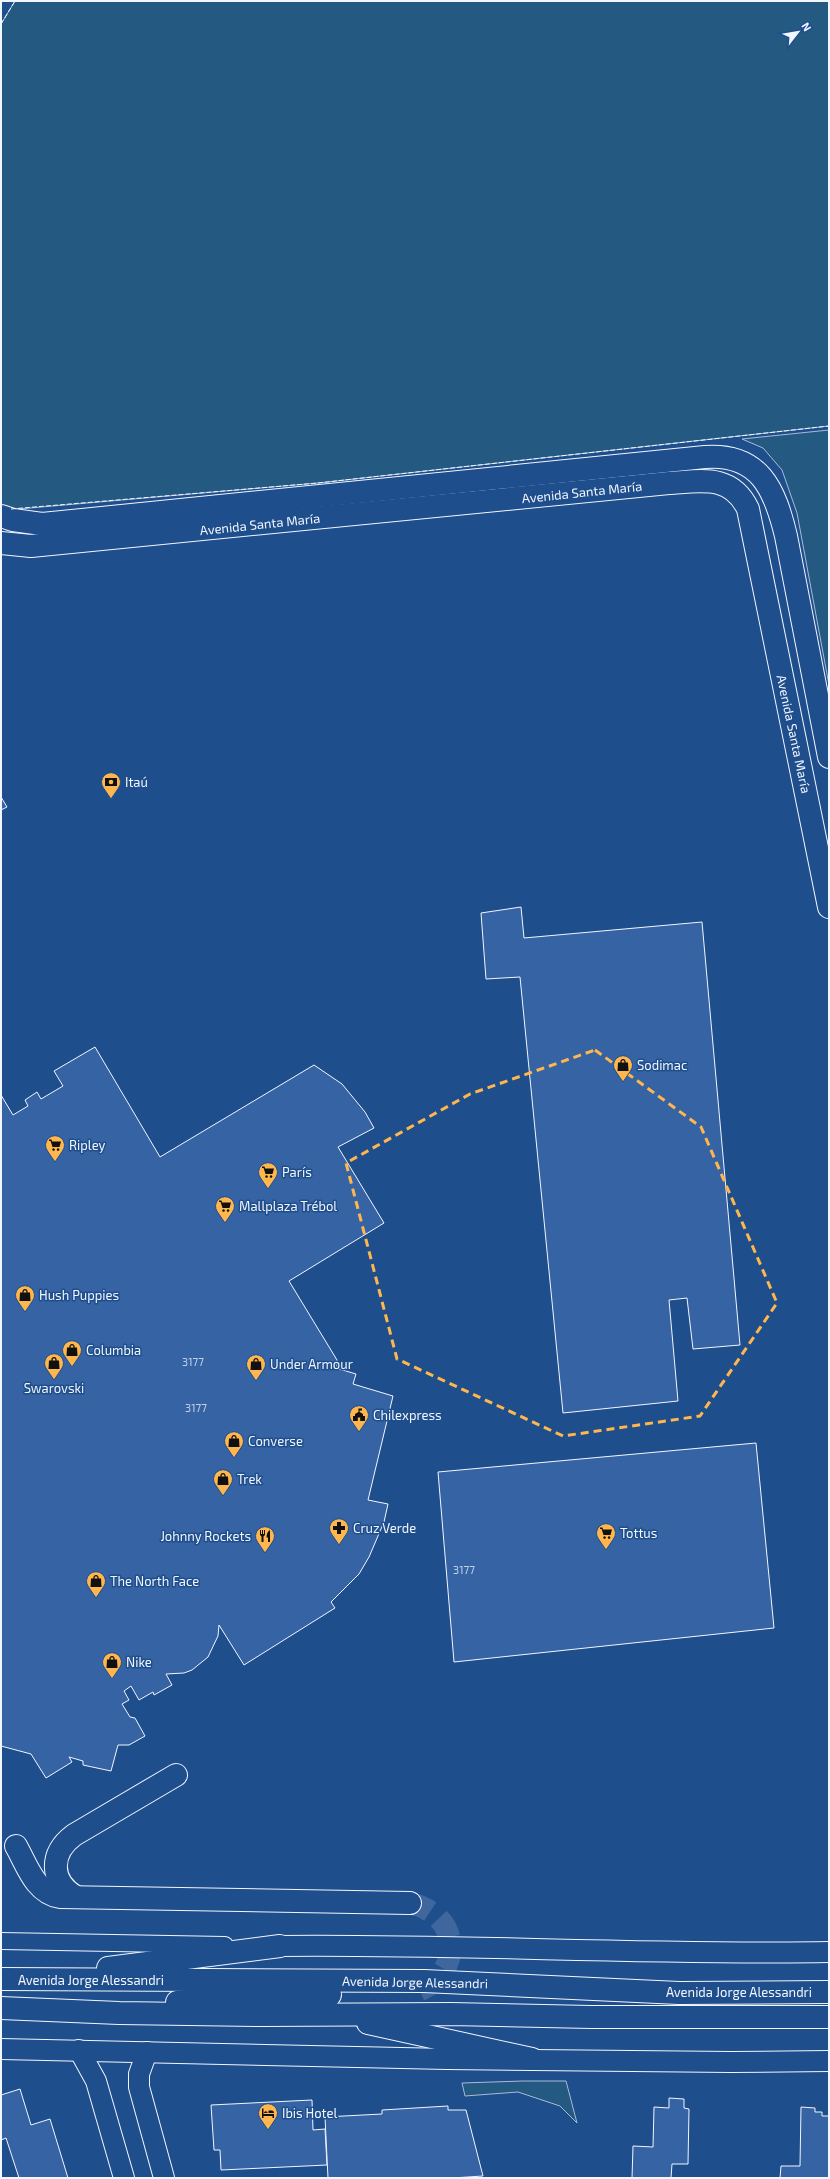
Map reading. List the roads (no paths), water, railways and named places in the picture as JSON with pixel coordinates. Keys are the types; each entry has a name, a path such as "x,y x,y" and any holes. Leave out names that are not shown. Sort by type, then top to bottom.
{"main road":[{"name":"Avenida Santa María","path":"1,516 20,522 42,524 705,457 726,457 746,465 763,479 777,501 787,543 829,757"},
{"name":"Avenida Santa María","path":"1,543 31,546 669,484 704,481 723,484 739,495 748,509 829,907"},
{"path":"76,1897 66,1890 57,1875 56,1860 62,1846 74,1836 176,1775"},
{"path":"16,1846 42,1890 54,1896 410,1903"},
{"path":"11,1979 280,1946"},
{"name":"Avenida Jorge Alessandri","path":"11,1979 424,1981 680,1993 829,1992"},
{"path":"119,2013 181,2002 226,1998 410,1994"},
{"name":"Avenida Jorge Alessandri","path":"1,2008 119,2013 331,2016 451,2014 592,2017 829,2017"},
{"path":"331,2016 532,2059"}],"street":[{"path":"1,1941 280,1946 350,1945 555,1951 826,1954"},
{"path":"1,2049 447,2059 723,2062 826,2059"},
{"path":"79,2050 96,2081 124,2178"},
{"path":"146,2052 139,2074 139,2087 164,2178"}],"tunnel":[{"path":"410,1903 428,1910 441,1921 448,1934 450,1948 448,1962 440,1975 427,1986 410,1994"}],"place":[{"name":"Itaú","path":"111,799"},
{"name":"Sodimac","path":"623,1082"},
{"name":"Ripley","path":"55,1162"},
{"name":"París","path":"268,1189"},
{"name":"Mallplaza Trébol","path":"225,1223"},
{"name":"Hush Puppies","path":"25,1312"},
{"name":"Columbia","path":"72,1367"},
{"name":"Swarovski","path":"54,1380"},
{"name":"Under Armour","path":"256,1381"},
{"name":"Chilexpress","path":"359,1432"},
{"name":"Converse","path":"234,1458"},
{"name":"Trek","path":"223,1496"},
{"name":"Cruz Verde","path":"339,1545"},
{"name":"Tottus","path":"606,1550"},
{"name":"Johnny Rockets","path":"265,1553"},
{"name":"The North Face","path":"96,1598"},
{"name":"Nike","path":"112,1679"},
{"name":"Ibis Hotel","path":"268,2130"}]}
